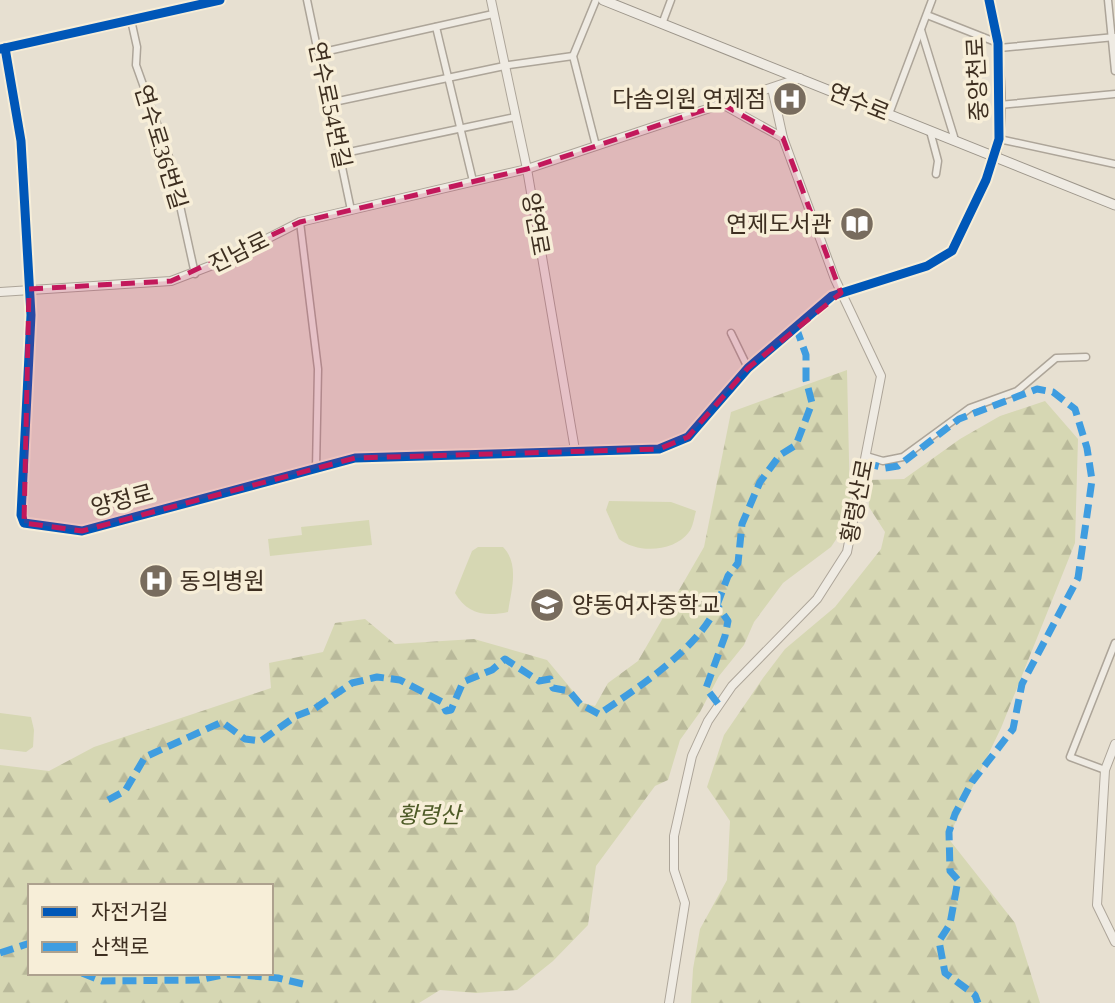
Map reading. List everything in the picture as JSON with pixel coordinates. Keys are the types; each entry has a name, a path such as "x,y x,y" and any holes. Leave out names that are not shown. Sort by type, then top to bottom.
{"main road":[{"path":"2,49 220,0"},
{"name":"연수로","path":"603,0 1115,205"}],"street":[{"name":"연수로54번길","path":"307,0 351,210"},
{"name":"양연로","path":"491,0 527,169 575,450"},
{"path":"596,0 573,56 596,146"},
{"path":"662,24 671,0"},
{"path":"889,114 932,0"},
{"name":"중앙천로","path":"989,0 998,46 999,139 996,156"},
{"path":"1108,0 1114,37 1115,71"},
{"path":"319,53 494,14"},
{"name":"중앙천로","path":"926,15 998,46"},
{"name":"연수로36번길","path":"131,20 137,47 136,65 170,160 195,274"},
{"path":"436,27 472,181"},
{"path":"921,30 955,140"},
{"path":"998,46 1114,37"},
{"name":"양정로","path":"2,49 21,141 32,315 21,515 24,523 82,531 355,458 575,450"},
{"path":"330,103 505,67 573,56"},
{"name":"진남로","path":"0,292 171,281 195,274 300,222 527,169 800,78"},
{"name":"황령산로","path":"669,1003 685,903 674,870 674,836 692,756 708,721 732,686 809,608 836,573 847,552 881,376 841,293 783,138 772,88"},
{"path":"999,105 1115,93"},
{"path":"722,104 783,138"},
{"path":"340,154 515,117"},
{"path":"929,130 938,161 936,174"},
{"path":"999,139 1115,164"},
{"path":"575,450 659,449 688,437 748,368 832,296 906,274 949,253 961,235 996,156"},
{"path":"300,222 318,369 316,469"},
{"path":"731,332 748,368"},
{"path":"866,456 883,461 903,457 970,408 1017,391 1056,358 1086,358"},
{"path":"1105,770 1070,757 1115,643"},
{"path":"1115,744 1105,770 1097,905 1115,942"}],"highlighted area":[{"path":"722,104 783,138 841,293 748,368 688,437 659,449 355,458 82,531 24,523 29,289 171,281 300,222 527,169"}],"green space":[{"name":"황령산","path":"847,370 850,505 847,523 831,547 783,583 754,622 744,645 719,676 700,712 680,740 668,780 655,786 596,866 588,925 553,961 517,990 476,993 440,990 419,1003 0,1003 0,765 49,771 94,747 271,688 269,663 323,652 335,623 365,619 395,644 474,639 547,660 583,703 595,706 608,683 638,661 704,547 731,412"},
{"path":"1045,401 1078,439 1075,543 1001,728 948,838 1015,923 1040,1003 691,1003 693,969 700,929 727,880 730,821 707,787 724,735 785,649 835,607 881,549 885,532 869,507 868,480 904,479 960,439 1000,416"},
{"path":"609,501 671,502 696,511 690,530 682,539 665,547 646,549 619,539 606,510"},
{"path":"369,520 372,545 270,556 268,539 302,535 301,527"},
{"path":"478,547 503,547 508,554 513,578 508,612 484,614 471,610 455,593 472,551"},
{"path":"0,713 31,717 34,730 33,747 26,752 0,749"}],"marked path":[{"path":"717,605 728,576 738,563 742,524 760,482 780,455 796,445 812,403 806,380 806,355 796,327"},
{"path":"865,463 885,468 898,466 959,419 1037,389 1053,392 1075,409 1087,448 1092,480 1078,578 1022,684 1013,729 972,782 949,832 950,871 958,880 950,924 939,941 945,973 975,995 978,1003"},
{"path":"108,800 125,791 145,757 222,722 245,739 261,741 296,716 314,709 352,683 377,677 400,680 442,702 446,711 451,710 463,682 492,670 505,659 539,681 550,679 553,688 569,691 580,704 599,714 648,680 683,651 709,620 717,605 728,621 706,688 719,705"},
{"path":"0,953 28,944"},
{"path":"87,975 102,981 199,980 222,975"},
{"path":"240,975 278,978 307,985"}],"cycle path":[{"path":"0,49 220,0"},
{"path":"5,48 21,141 31,315 21,515 24,523 82,531 355,458 659,449 688,437 748,368 832,296 927,266 952,251 986,180 999,139 998,43 989,0"}],"place":[{"name":"다솜의원 연제점","path":"790,99"},
{"name":"연제도서관","path":"857,224"},
{"name":"동의병원","path":"156,581"},
{"name":"양동여자중학교","path":"547,605"}]}
